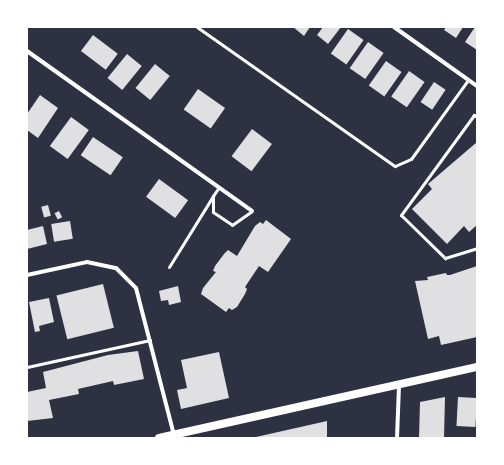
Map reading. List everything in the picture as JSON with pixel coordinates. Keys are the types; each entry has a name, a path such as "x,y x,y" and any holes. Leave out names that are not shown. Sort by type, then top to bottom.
{"main road":[{"path":"159,438 477,367"}],"street":[{"path":"394,27 477,86"},
{"path":"27,50 252,211"},
{"path":"27,276 87,262 116,268 136,288 174,435"},
{"path":"397,438 399,385"}],"lane":[{"path":"197,27 395,166 411,159 468,80"},
{"path":"477,117 474,115 401,215 445,258 477,248"},
{"path":"169,267 219,187"},
{"path":"212,196 213,212 232,225 252,211"},
{"path":"27,368 150,340"}],"building":[{"path":"293,27 310,27 304,36"},
{"path":"323,27 341,27 328,44 317,35"},
{"path":"446,27 463,27 456,38 444,30"},
{"path":"475,27 477,27 477,50 465,42"},
{"path":"348,29 364,40 346,64 331,54"},
{"path":"93,35 118,54 106,70 81,51"},
{"path":"368,42 384,53 365,79 350,68"},
{"path":"127,54 142,66 122,90 107,78"},
{"path":"386,61 402,72 384,96 369,86"},
{"path":"155,64 170,76 150,100 135,88"},
{"path":"409,71 425,82 407,107 391,96"},
{"path":"434,82 446,90 432,110 421,102"},
{"path":"198,89 225,108 211,128 184,109"},
{"path":"40,95 58,108 38,138 27,130 27,114"},
{"path":"71,117 89,130 68,159 50,146"},
{"path":"252,129 272,144 252,171 232,156"},
{"path":"93,137 123,157 111,175 81,155"},
{"path":"477,142 477,225 469,232 464,226 447,244 412,209 432,189 428,184"},
{"path":"159,179 188,200 175,218 146,197"},
{"path":"48,205 51,216 44,217 41,207"},
{"path":"59,211 62,217 58,220 55,213"},
{"path":"266,220 291,239 268,272 259,266 245,287 247,289 245,294 237,307 232,310 229,308 226,312 201,294 203,288 216,272 213,271 215,266 224,254 228,250 237,256 255,226 260,222 263,224"},
{"path":"70,221 73,239 54,242 51,224"},
{"path":"43,226 47,244 27,249 27,230"},
{"path":"477,266 477,337 441,345 439,336 428,339 415,281 428,280 427,277 446,273 447,275 450,275"},
{"path":"103,284 114,328 67,339 56,296"},
{"path":"178,286 181,302 169,305 168,300 161,301 159,291"},
{"path":"49,298 54,322 39,326 40,331 35,332 29,302"},
{"path":"138,351 144,379 114,385 113,381 78,389 79,394 49,400 53,418 27,421 27,392 46,388 43,372 108,355"},
{"path":"219,352 229,398 181,409 177,390 187,388 181,360"},
{"path":"445,397 444,438 419,438 420,402"},
{"path":"458,397 477,398 475,427 456,426"},
{"path":"327,421 327,438 256,438 256,437"}]}
